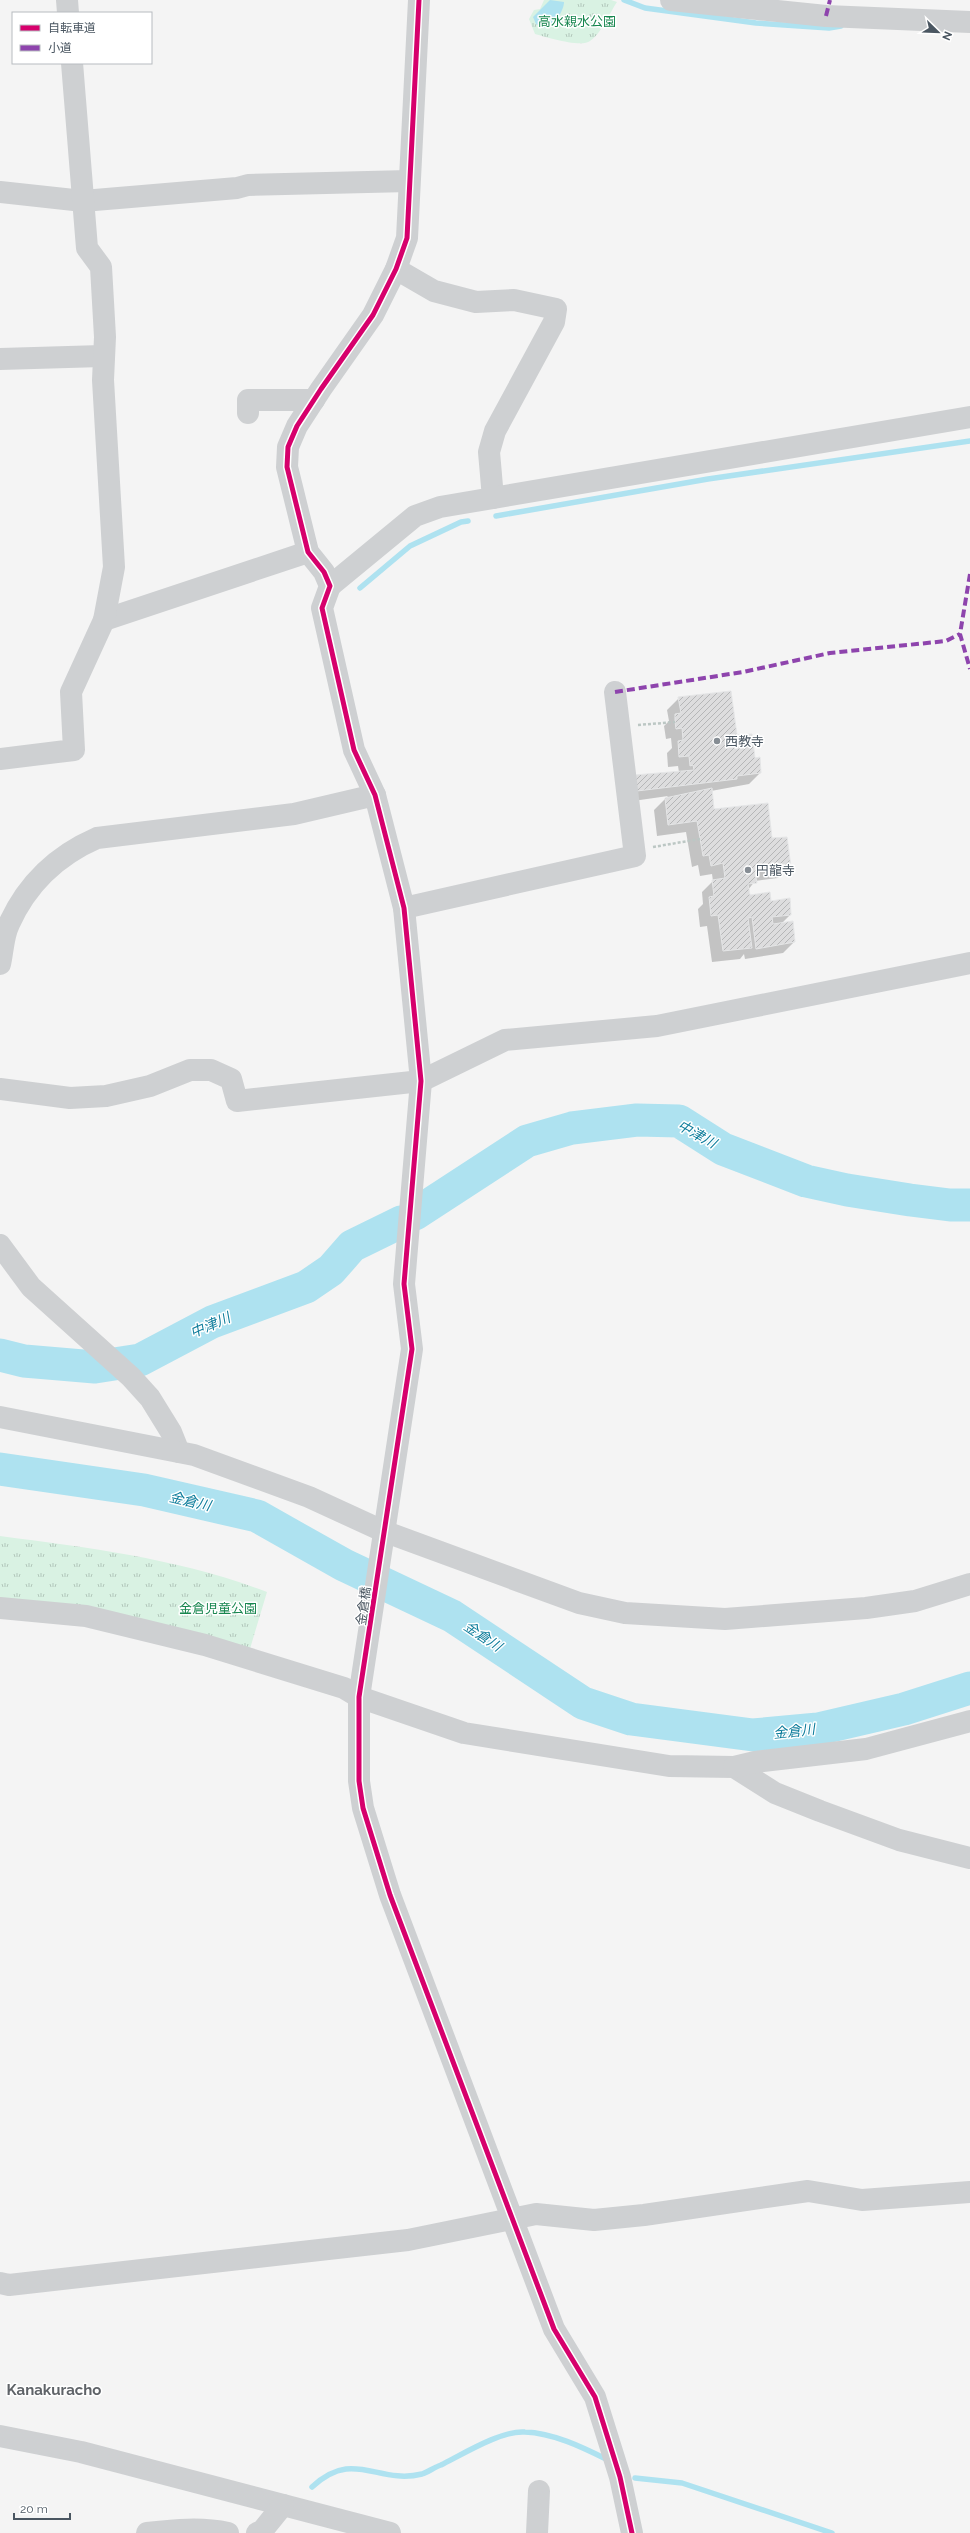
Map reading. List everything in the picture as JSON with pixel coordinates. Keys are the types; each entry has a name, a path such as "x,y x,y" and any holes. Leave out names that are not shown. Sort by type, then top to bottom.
{"street":[{"path":"67,0 68,12"},
{"path":"419,0 407,238 396,270 373,315 297,426 288,447 288,466 308,552 324,572 330,586 415,516 440,507 970,417"},
{"path":"670,0 826,16 970,22"},
{"path":"0,759 74,750 71,692 104,620 114,567 102,356 105,337 101,266 87,248 72,64"},
{"path":"0,192 83,201 237,188 248,185 409,181"},
{"path":"396,270 434,292 476,302 514,300 556,309 554,322 495,430 489,452 493,498"},
{"path":"0,359 102,356"},
{"path":"248,413 248,400 314,400"},
{"path":"104,620 308,552"},
{"name":"金倉橋","path":"330,586 322,608 354,750 375,795 404,908 421,1081 404,1284 412,1348 382,1539 365,1667 359,1697 359,1781 363,1808 390,1895 554,2329 595,2397 620,2477 632,2533"},
{"path":"404,908 635,856 615,692"},
{"path":"0,964 8,925 28,893 53,863 74,848 97,838 294,814 375,795"},
{"path":"0,1089 70,1098 106,1096 150,1086 190,1070 211,1070 231,1079 237,1101 421,1081 505,1040 657,1026 970,963"},
{"path":"0,1245 31,1287 131,1376 150,1398 172,1432 179,1452"},
{"path":"0,1417 179,1452 256,1476 382,1539 578,1603 625,1613 725,1618 866,1608 915,1601 970,1584"},
{"path":"0,1608 86,1616 205,1645 344,1688 359,1697 464,1733 670,1766 734,1767 755,1762 866,1749 970,1721"},
{"path":"734,1767 775,1794 899,1840 970,1858"},
{"path":"0,2283 9,2285 408,2240 536,2214 594,2220 637,2216 808,2191 862,2200 970,2192"},
{"path":"0,2436 81,2452 390,2533"},
{"path":"537,2533 539,2491"},
{"path":"257,2533 262,2531 283,2505"},
{"path":"147,2533 182,2529 212,2530 228,2533"}],"path":[{"path":"620,727 676,722"},
{"path":"635,850 700,839"}],"green space":[{"name":"高水親水公園","path":"544,0 611,0 617,2 598,34 594,38 586,43 572,43 535,34 529,19 534,10 540,9"},
{"name":"金倉児童公園","path":"0,1536 102,1550 169,1563 202,1571 267,1592 249,1652 0,1598"}],"water":[{"path":"550,0 564,2 564,6 554,22 543,28 536,24 533,17"}],"building":[{"name":"西教寺","path":"731,691 737,735 752,734 755,758 760,757 761,773 737,776 737,779 637,791 635,775 694,770 693,765 690,766 689,756 679,757 678,741 683,740 682,728 676,729 675,722 675,714 681,713 678,697"},
{"name":"円龍寺","path":"712,788 714,809 768,803 772,838 787,837 791,867 755,872 757,883 748,884 750,895 770,892 771,901 790,898 791,915 772,917 773,924 793,921 795,942 756,949 752,917 748,918 752,948 723,951 718,915 711,916 709,897 714,896 712,880 725,878 723,863 711,866 709,855 703,856 697,821 668,825 665,798"}],"waterway":[{"path":"624,0 645,8 756,23 829,28 841,26"},
{"path":"496,516 708,479 970,441"},
{"path":"360,588 410,546 461,522 468,521"},
{"name":"中津川","path":"415,1214 527,1141 572,1128 637,1120 679,1121 723,1149 806,1181 847,1190 910,1200 950,1205 970,1205"},
{"name":"中津川","path":"0,1355 24,1361 95,1367 140,1360 212,1322 306,1287 331,1270 352,1246 401,1222"},
{"name":"金倉川","path":"0,1469 144,1490 257,1516 344,1565 452,1616 583,1703 631,1719 753,1735 818,1729 904,1709 970,1688"},
{"path":"312,2487 327,2476 341,2470 366,2470 406,2476 422,2474 494,2439 516,2432 536,2433 557,2438 577,2445 606,2459"},
{"path":"635,2478 682,2483 832,2533"}],"marked path":[{"path":"826,16 830,0"},
{"path":"970,574 960,634 970,669"},
{"path":"615,692 743,672 830,653 946,641 960,634"}],"cycle path":[{"path":"419,0 407,238 396,269 373,315 297,426 288,447 287,467 308,552 324,572 330,586 322,608 354,750 375,795 404,908 421,1081 404,1284 412,1349 359,1697 359,1781 363,1808 390,1895 554,2329 595,2397 620,2477 632,2533"}],"place":[{"name":"西教寺","path":"717,741"},
{"name":"円龍寺","path":"748,870"}],"district":[{"name":"Kanakuracho","path":"54,2390"}]}
